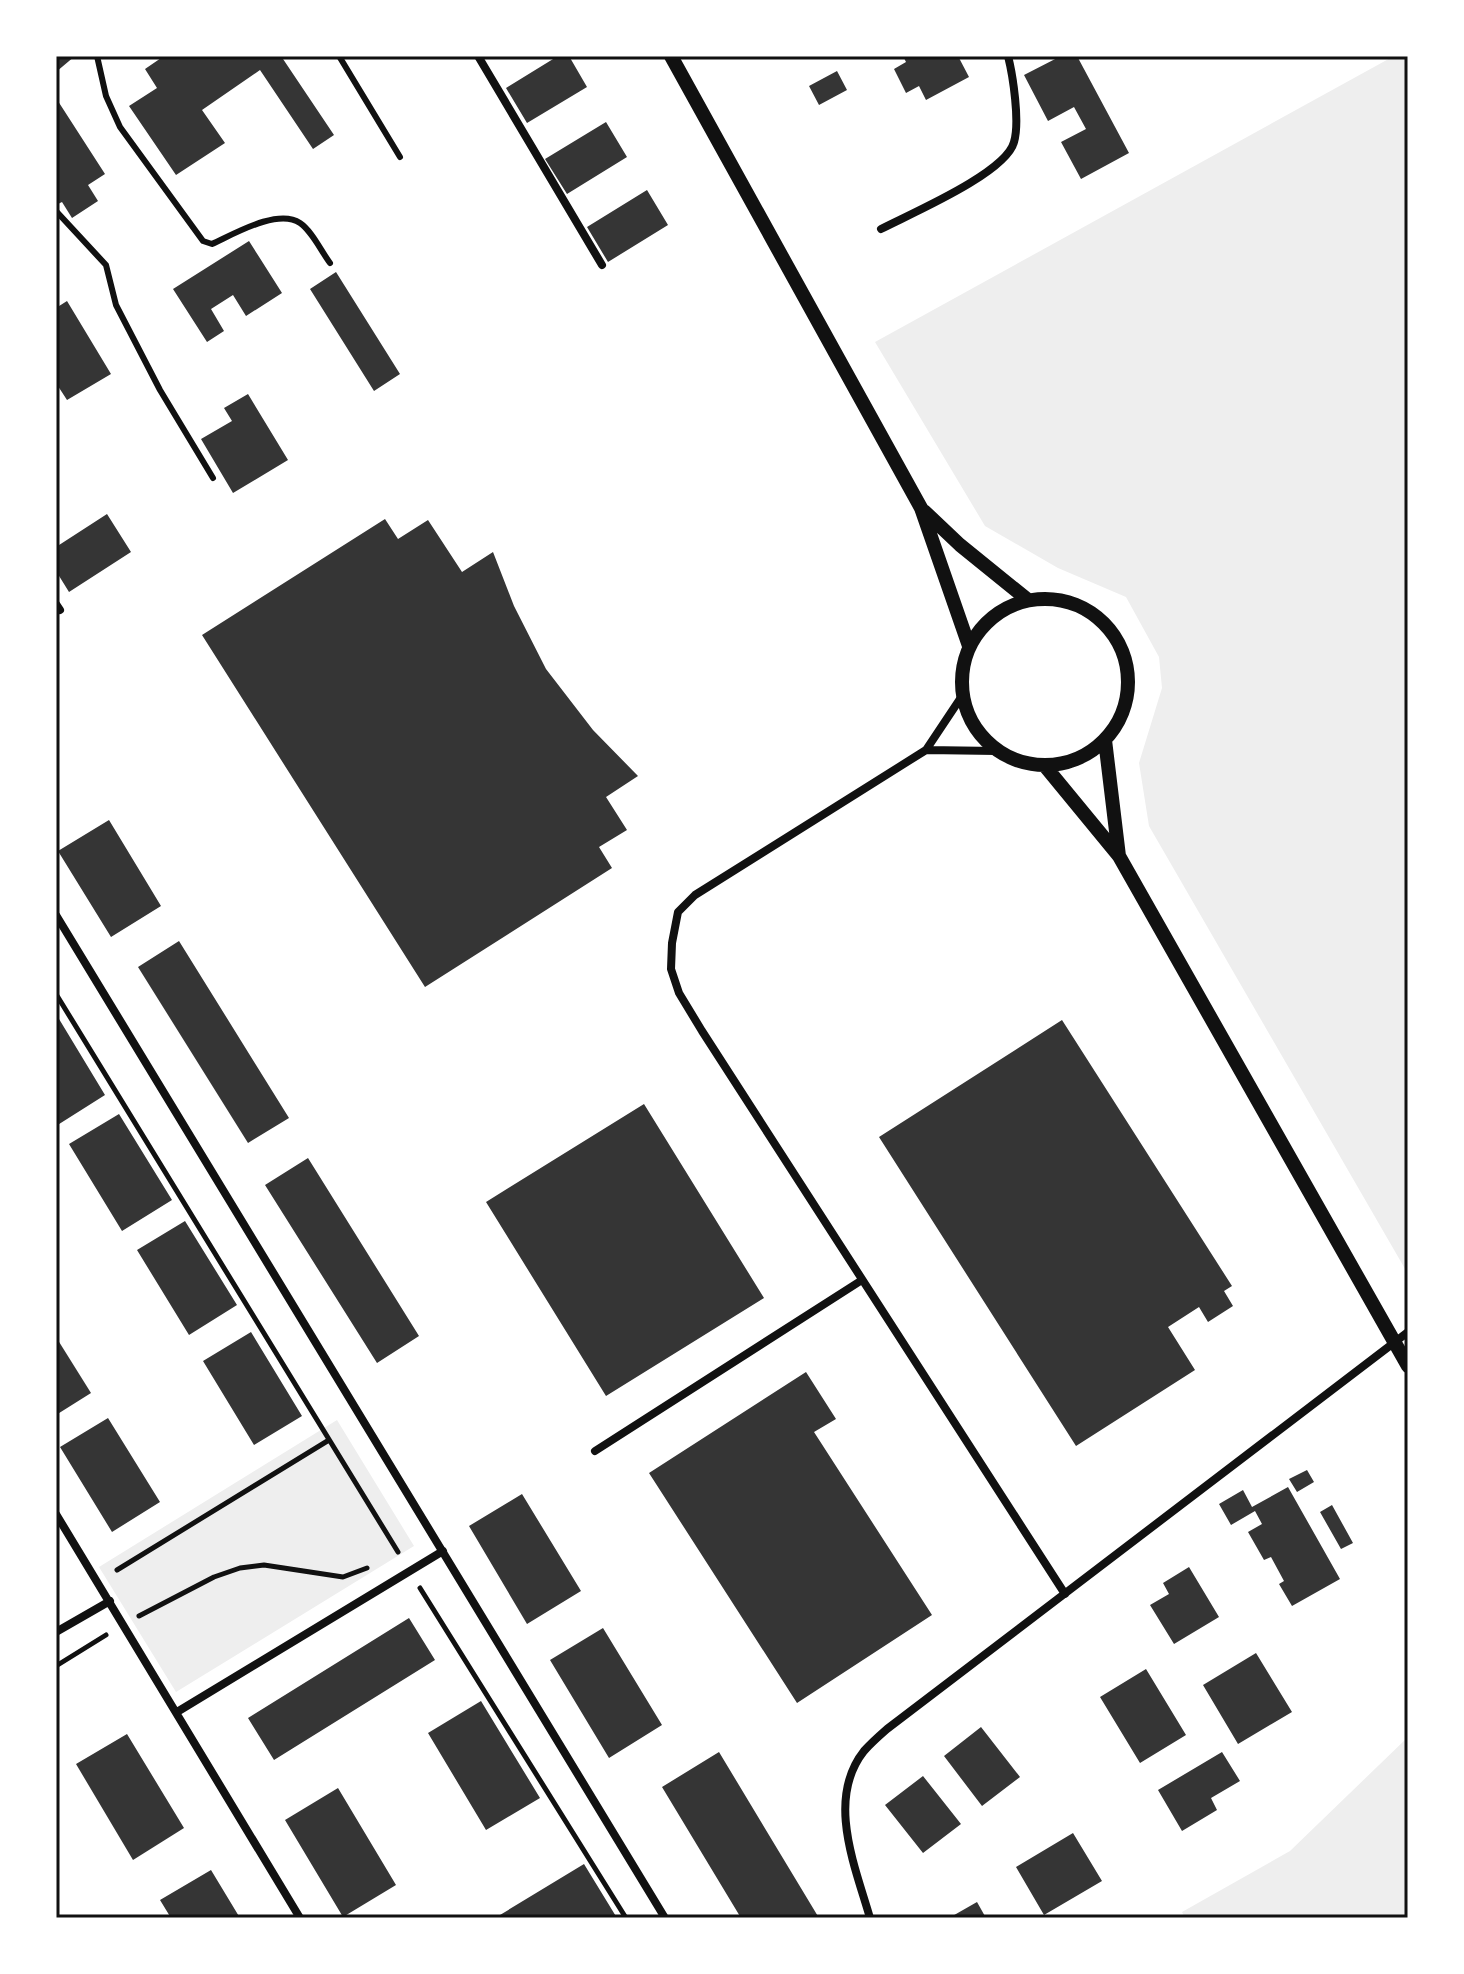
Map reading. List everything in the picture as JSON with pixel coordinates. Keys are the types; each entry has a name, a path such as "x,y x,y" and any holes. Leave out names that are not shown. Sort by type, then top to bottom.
{"street":[{"path":"478,56 602,265"},
{"path":"671,56 921,508 969,646"},
{"path":"881,229 986,174 1007,158 1015,141 1014,80 1008,56"},
{"path":"921,508 960,545 1028,600"},
{"path":"1054,598 1080,606 1102,620 1118,641 1127,666 1128,693 1121,718 1105,740 1088,754 1045,766 1020,762 997,751 975,726 962,696 962,670 969,646 984,625 1004,609 1028,600 1054,598"},
{"path":"962,696 926,750 695,895 678,912 671,969 679,993 1065,1594"},
{"path":"1105,740 1119,856"},
{"path":"926,750 997,751"},
{"path":"1045,766 1119,856 1408,1366"},
{"path":"56,915 665,1918"},
{"path":"595,1451 862,1280"},
{"path":"870,1918 844,1815 848,1782 863,1752 887,1729 1408,1332"},
{"path":"56,1514 300,1918"},
{"path":"177,1712 443,1551"},
{"path":"56,1632 110,1601"}],"lane":[{"path":"97,56 106,96 120,127 203,241 212,244 271,219 286,217 301,223 330,263"},
{"path":"339,56 400,157"},
{"path":"56,211 106,265 116,305 160,390 213,478"}],"path":[{"path":"56,994 409,1572 626,1918"},
{"path":"117,1570 329,1440"},
{"path":"385,1558 430,1531"},
{"path":"56,1666 123,1624 214,1577 240,1568 264,1565 343,1577 373,1565"}],"shaded area":[{"path":"1394,56 1408,56 1408,1274 1149,826 1139,763 1162,688 1159,657 1126,597 1058,568 985,526 875,342"},
{"path":"337,1420 414,1546 176,1692 99,1567"},
{"path":"1408,1737 1408,1918 1185,1918 1182,1912 1290,1851"}],"building":[{"path":"56,56 75,56 56,72"},
{"path":"164,56 281,56 334,135 313,149 260,70 202,110 225,143 176,175 129,106 157,88 145,69"},
{"path":"558,56 569,56 587,87 527,123 506,88"},
{"path":"903,56 958,56 969,77 926,100 919,86 906,93 894,69 906,62"},
{"path":"1061,56 1077,56 1129,153 1081,179 1061,142 1086,129 1074,107 1048,121 1024,75"},
{"path":"837,71 847,90 819,105 809,86"},
{"path":"56,98 105,174 88,185 98,201 72,218 62,202 58,204 56,201"},
{"path":"606,122 627,157 567,194 545,159"},
{"path":"647,190 668,225 608,262 587,227"},
{"path":"249,241 282,293 246,316 233,295 211,309 224,331 207,342 173,289"},
{"path":"336,272 400,374 374,391 310,289"},
{"path":"67,301 111,374 67,400 56,383 56,308"},
{"path":"248,394 288,460 233,493 201,439 232,421 224,408"},
{"path":"107,514 131,552 69,592 56,571 56,547"},
{"path":"385,519 398,539 428,520 462,572 493,552 514,606 546,669 593,730 638,776 606,797 627,830 599,847 612,868 425,987 202,635"},
{"path":"109,820 161,906 111,937 58,851"},
{"path":"179,941 289,1118 248,1143 138,967"},
{"path":"56,1014 105,1095 56,1126"},
{"path":"1062,1020 1232,1286 1224,1291 1233,1306 1208,1322 1199,1307 1168,1327 1195,1370 1076,1446 879,1137"},
{"path":"644,1104 764,1298 606,1396 486,1202"},
{"path":"119,1114 172,1200 122,1231 69,1144"},
{"path":"308,1158 419,1336 377,1363 265,1185"},
{"path":"185,1221 237,1305 189,1335 137,1250"},
{"path":"251,1332 302,1416 254,1445 203,1361"},
{"path":"56,1337 91,1393 56,1415"},
{"path":"806,1372 836,1419 814,1432 932,1615 797,1703 649,1473"},
{"path":"108,1418 160,1502 112,1532 60,1447"},
{"path":"1307,1470 1314,1482 1297,1492 1289,1479"},
{"path":"1288,1487 1340,1579 1292,1606 1279,1584 1284,1581 1271,1557 1264,1560 1248,1532 1262,1524 1255,1511 1231,1525 1219,1504 1243,1490 1252,1507"},
{"path":"522,1494 581,1591 527,1624 469,1526"},
{"path":"1332,1505 1353,1543 1341,1549 1320,1512"},
{"path":"1189,1567 1219,1617 1174,1644 1150,1605 1169,1594 1163,1583"},
{"path":"409,1618 435,1660 274,1760 248,1718"},
{"path":"603,1628 662,1725 609,1758 550,1660"},
{"path":"1256,1653 1292,1712 1238,1744 1203,1685"},
{"path":"1146,1669 1186,1735 1140,1763 1100,1697"},
{"path":"481,1701 540,1798 486,1830 428,1733"},
{"path":"981,1727 1020,1777 982,1806 944,1756"},
{"path":"127,1734 184,1828 133,1860 76,1764"},
{"path":"719,1752 819,1918 741,1918 662,1787"},
{"path":"1222,1752 1240,1781 1211,1798 1217,1810 1182,1831 1158,1790"},
{"path":"923,1776 961,1824 923,1853 885,1805"},
{"path":"338,1788 396,1885 343,1917 285,1820"},
{"path":"1073,1833 1102,1881 1044,1915 1016,1867"},
{"path":"584,1864 617,1918 495,1918"},
{"path":"211,1870 240,1918 171,1918 160,1900"},
{"path":"977,1902 986,1918 949,1918"}]}
